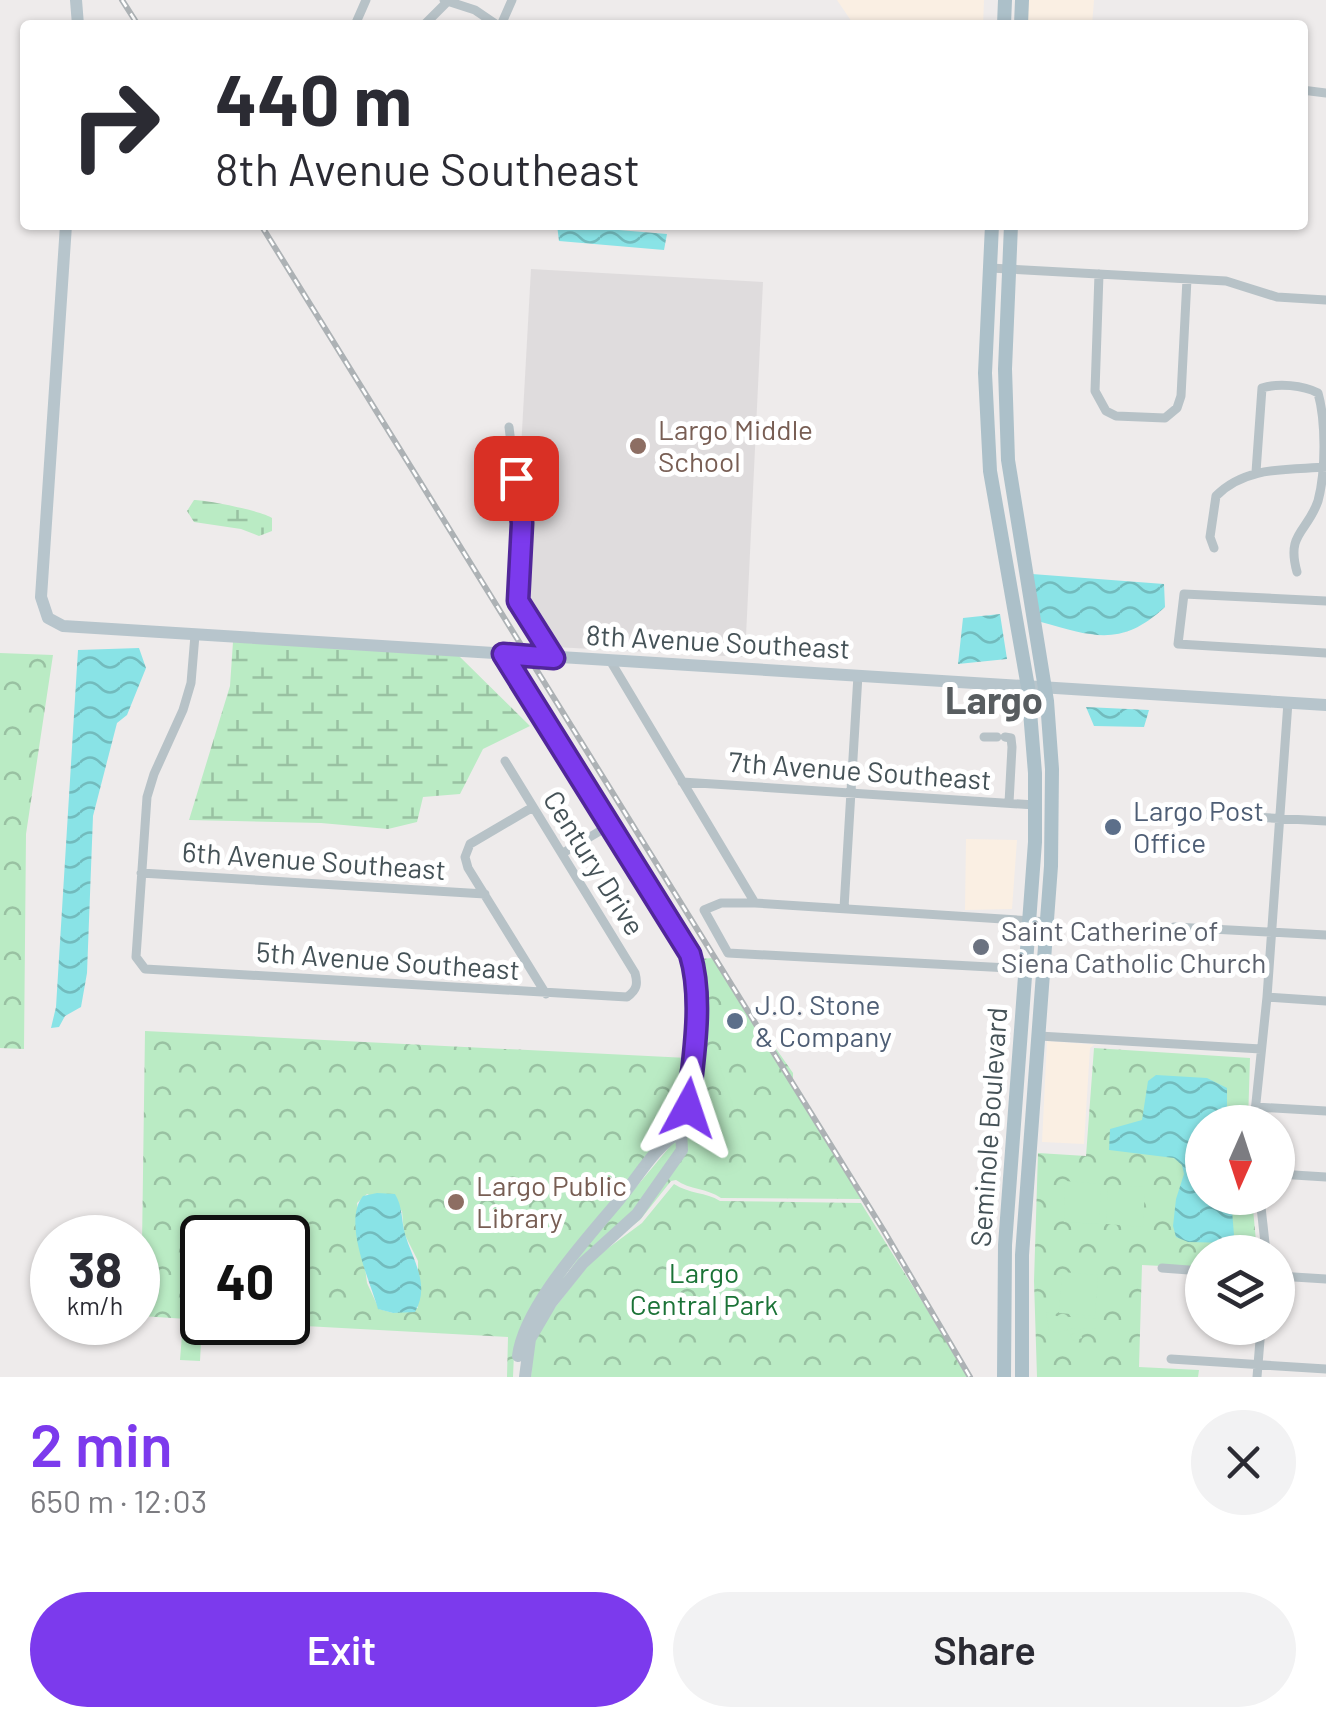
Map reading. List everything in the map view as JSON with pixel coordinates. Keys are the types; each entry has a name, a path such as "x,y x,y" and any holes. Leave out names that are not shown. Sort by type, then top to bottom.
{"main road":[{"name":"Seminole Boulevard","path":"992,230 985,385 990,471 1028,687 1036,805 1010,1176 1004,1377"},
{"name":"Seminole Boulevard","path":"1011,230 1005,369 1008,460 1046,688 1052,806 1048,922 1027,1177 1022,1377"},
{"path":"1021,1034 1039,1036"},
{"path":"1010,1176 1027,1177"},
{"path":"1004,1308 1022,1307"},
{"path":"1022,1340 1028,1352 1030,1377"}],"street":[{"path":"429,20 447,0 491,20"},
{"name":"8th Avenue Southeast","path":"66,230 41,597 48,618 63,626 1326,704"},
{"path":"990,268 1241,284 1277,297 1326,300"},
{"path":"1099,274 1094,391 1106,411 1116,416 1165,418 1176,408 1182,396 1187,279"},
{"path":"1256,472 1262,388 1274,385 1318,392 1326,424 1326,467 1319,500 1292,545 1297,572"},
{"path":"509,427 522,523 518,601 554,658"},
{"path":"1214,548 1210,537 1216,496 1236,480 1256,472 1326,467"},
{"path":"1326,601 1184,594 1178,644 1326,654"},
{"path":"141,873 148,797 154,774 183,710 191,683 196,636"},
{"path":"503,654 678,930 695,970 691,1079 681,1131 682,1150 637,1214 583,1263 550,1304 530,1339 525,1377"},
{"path":"611,662 755,904"},
{"path":"844,908 858,675"},
{"path":"1255,1105 1288,702"},
{"path":"984,736 1011,740 1009,803"},
{"name":"Century Drive","path":"505,761 635,973 638,982 634,992"},
{"name":"7th Avenue Southeast","path":"682,782 1036,805"},
{"path":"533,806 470,844 465,857 546,994"},
{"path":"1181,813 1326,821"},
{"path":"563,853 610,825"},
{"name":"6th Avenue Southeast","path":"141,873 485,894"},
{"name":"5th Avenue Southeast","path":"141,873 136,957 145,969 618,998 634,992"},
{"path":"1026,969 728,953 704,910 722,903 755,904 1048,922"},
{"path":"1174,927 1326,936"},
{"path":"1267,996 1326,1000"},
{"path":"1039,1036 1261,1049"},
{"path":"1295,1109 1326,1111"},
{"path":"517,1377 521,1336 543,1298 664,1141 681,1131"},
{"path":"1295,1175 1326,1177"},
{"path":"1162,1268 1185,1270"},
{"path":"1295,1277 1326,1279"},
{"path":"1257,1377 1260,1345"},
{"path":"1170,1359 1326,1369"}],"shaded area":[{"path":"837,0 984,0 983,20 851,20"},
{"path":"1027,0 1094,0 1092,20 1026,20"},
{"name":"Largo Middle School","path":"531,269 763,282 745,657 535,646 512,611"},
{"path":"966,839 1017,840 1012,909 965,910"},
{"path":"1047,1041 1113,1046 1090,1048 1084,1144 1042,1142"}],"green space":[{"path":"194,500 267,515 272,518 272,531 259,536 241,529 194,522 187,511"},
{"path":"233,642 459,656 530,726 483,749 460,794 423,797 417,822 388,829 189,820 230,686"},
{"path":"0,653 53,655 26,834 24,1049 0,1048"},
{"path":"713,958 793,1073 793,1085 861,1199 721,1198 676,1180 627,1230 685,1153 696,959"},
{"path":"145,1031 688,1058 677,1128 661,1138 617,1197 514,1353 513,1377 507,1377 508,1337 310,1326 310,1215 180,1215 180,1319 160,1317 160,1215 142,1215","holes":["367,1194 402,1211 404,1233 418,1261 418,1308 393,1313 379,1309 367,1283 357,1203"]},
{"path":"1094,1048 1250,1058 1249,1105 1185,1105 1185,1215 1254,1215 1255,1235 1185,1235 1185,1267 1142,1265 1139,1367 1199,1370 1198,1377 1037,1377 1034,1281 1038,1153 1086,1156"},
{"path":"677,1138 678,1149 634,1211 525,1337 582,1252"},
{"path":"1065,1181 1101,1184 1099,1224 1064,1222"},
{"name":"Largo Central Park","path":"674,1184 720,1201 861,1203 969,1377 531,1377 539,1328 592,1260 642,1223"},
{"path":"1108,1185 1145,1187 1143,1227 1106,1224"},
{"path":"1062,1272 1098,1275 1095,1316 1059,1313"},
{"path":"1046,1312 1099,1319 1099,1329 1080,1328 1082,1338 1074,1341 1070,1335 1075,1328 1056,1333 1049,1330"},
{"path":"181,1345 201,1345 200,1361 180,1360"}],"water":[{"path":"558,230 667,234 664,250 559,241"},
{"path":"1032,574 1164,584 1165,607 1150,620 1121,633 1077,632 1041,622"},
{"path":"1000,614 1007,659 958,664 963,618"},
{"path":"139,648 146,668 127,715 117,723 93,816 87,973 81,1007 65,1016 59,1027 51,1028 56,1007 78,650"},
{"path":"1086,707 1149,710 1144,727 1094,726"},
{"path":"1156,1075 1207,1078 1227,1088 1227,1105 1185,1105 1185,1215 1232,1215 1234,1235 1185,1235 1185,1241 1176,1237 1173,1226 1184,1174 1182,1165 1174,1158 1109,1150 1110,1129 1142,1120 1148,1081"},
{"path":"395,1194 399,1204 421,1282 415,1312 378,1309 364,1268 356,1236 357,1207 363,1196"}],"railway":[{"path":"122,0 135,20"},
{"path":"264,230 884,1231 970,1377"}],"place":[{"name":"Largo Middle School","path":"638,446"},
{"name":"Largo Post Office","path":"1113,827"},
{"name":"Saint Catherine of Siena Catholic Church","path":"981,947"},
{"name":"J.O. Stone & Company","path":"735,1021"},
{"name":"Largo Public Library","path":"456,1202"}],"district":[{"name":"Largo","path":"994,701"}],"route":[{"path":"516,478 522,523 518,601 554,658 503,654 690,954 696,995 688,1108"}]}
